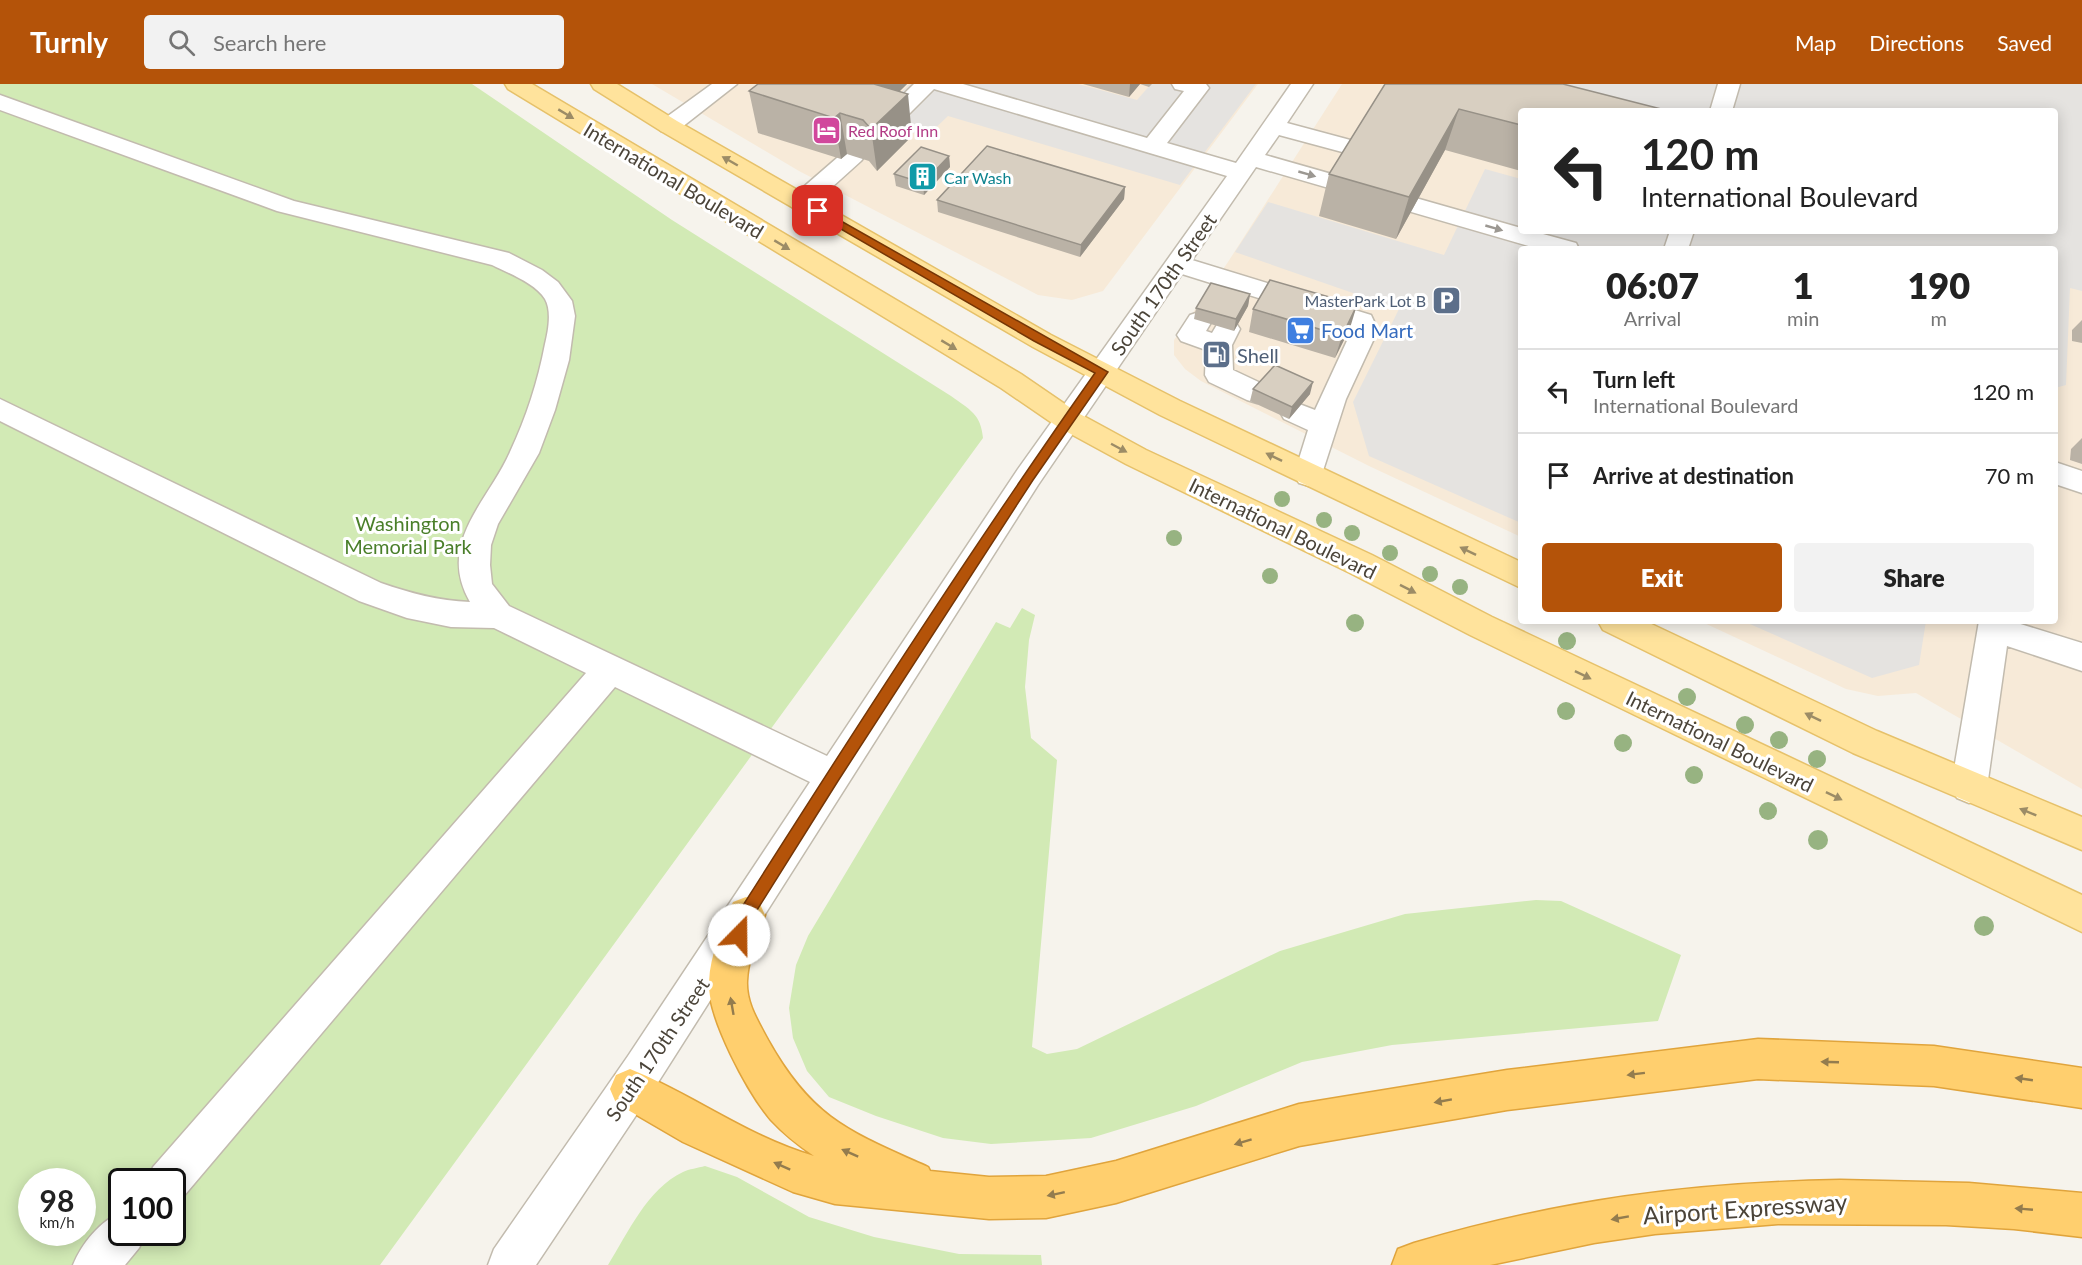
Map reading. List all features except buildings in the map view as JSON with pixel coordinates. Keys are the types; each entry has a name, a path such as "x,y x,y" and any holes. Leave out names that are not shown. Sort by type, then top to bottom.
{"highway":[{"path":"746,915 733,955 728,983 732,1014 785,1104 814,1131 839,1148 942,1195"},
{"path":"630,1089 716,1136 793,1171 835,1183 988,1198 1046,1197 1116,1182 1299,1125 1507,1090 1758,1059 1934,1066 2082,1088"},
{"name":"Airport Expressway","path":"1414,1265 1538,1232 1638,1215 1734,1205 1841,1200 1953,1203 2082,1215"}],"main road":[{"name":"International Boulevard","path":"516,84 1011,381 1068,420 1136,457 1361,564 1481,626 2082,914"},
{"path":"602,84 669,126 1038,339 1170,408 1518,575"},
{"path":"1620,624 1865,742 2082,834"}],"street":[{"path":"669,126 726,84"},
{"path":"883,127 927,84"},
{"path":"939,84 1152,147 1246,165 1556,246"},
{"path":"1152,147 1198,88 1183,84"},
{"name":"South 170th Street","path":"510,1265 746,915 832,776 1068,420 1302,84"},
{"path":"1722,108 1730,84"},
{"path":"0,102 286,206 500,259 523,270 551,291 559,301 562,326 558,352 535,430 517,468 477,537 474,561 477,588 498,615"},
{"path":"1273,126 1346,146"},
{"path":"801,202 853,156"},
{"path":"1177,264 1218,287 1362,321 1365,330 1313,411 1309,474"},
{"path":"1199,321 1190,335 1222,343 1219,375 1263,387"},
{"path":"0,409 369,592 407,605 451,614 498,615 832,776"},
{"path":"2058,474 2082,482"},
{"path":"1969,787 1994,625 2082,657"},
{"path":"180,1168 610,669"},
{"path":"94,1265 112,1246"}],"shaded area":[{"path":"652,84 1258,84 1103,291 1072,300 1038,295 799,171"},
{"path":"910,84 1078,84 1137,100 1151,84 1256,84 1180,185 948,116 926,137 872,120"},
{"path":"1342,84 2082,84 2082,789 1916,693 1878,696 1846,689 1706,624 2058,624 2058,246 1518,246 1518,536 1369,466 1201,381 1185,369 1174,355 1174,340 1228,262"},
{"name":"MasterPark Lot B","path":"1500,84 2082,84 2082,291 2070,288 2066,385 2058,387 2058,246 1518,246 1518,522 1369,456 1353,402 1399,309 1235,252 1268,202 1444,255 1485,169 1518,178 1518,234 2058,234 2058,108 1593,108"},
{"path":"1750,624 1926,624 1919,665 1872,678"}],"green space":[{"name":"Washington Memorial Park","path":"0,84 472,84 672,220 951,396 973,413 980,423 983,438 380,1265 0,1265"},
{"path":"1022,608 1035,615 1029,640 1025,687 1031,738 1057,760 1032,1047 1047,1054 1077,1049 1280,951 1405,914 1536,900 1561,901 1681,955 1658,1021 1392,1045 1302,1062 1196,1106 1091,1138 991,1144 943,1138 876,1116 829,1097 807,1071 793,1038 789,1008 796,965 808,936 996,622 1010,628"},
{"path":"705,1166 737,1177 809,1217 874,1237 959,1254 1041,1255 1042,1265 608,1265 631,1226 659,1189 683,1172"}],"place":[{"name":"Red Roof Inn","path":"827,130"},
{"name":"Car Wash","path":"923,177"},
{"name":"MasterPark Lot B","path":"1447,300"},
{"name":"Food Mart","path":"1300,330"},
{"name":"Shell","path":"1216,355"}],"route":[{"path":"739,935 746,915 832,776 1029,477 1102,372 1038,339 818,211"}]}
